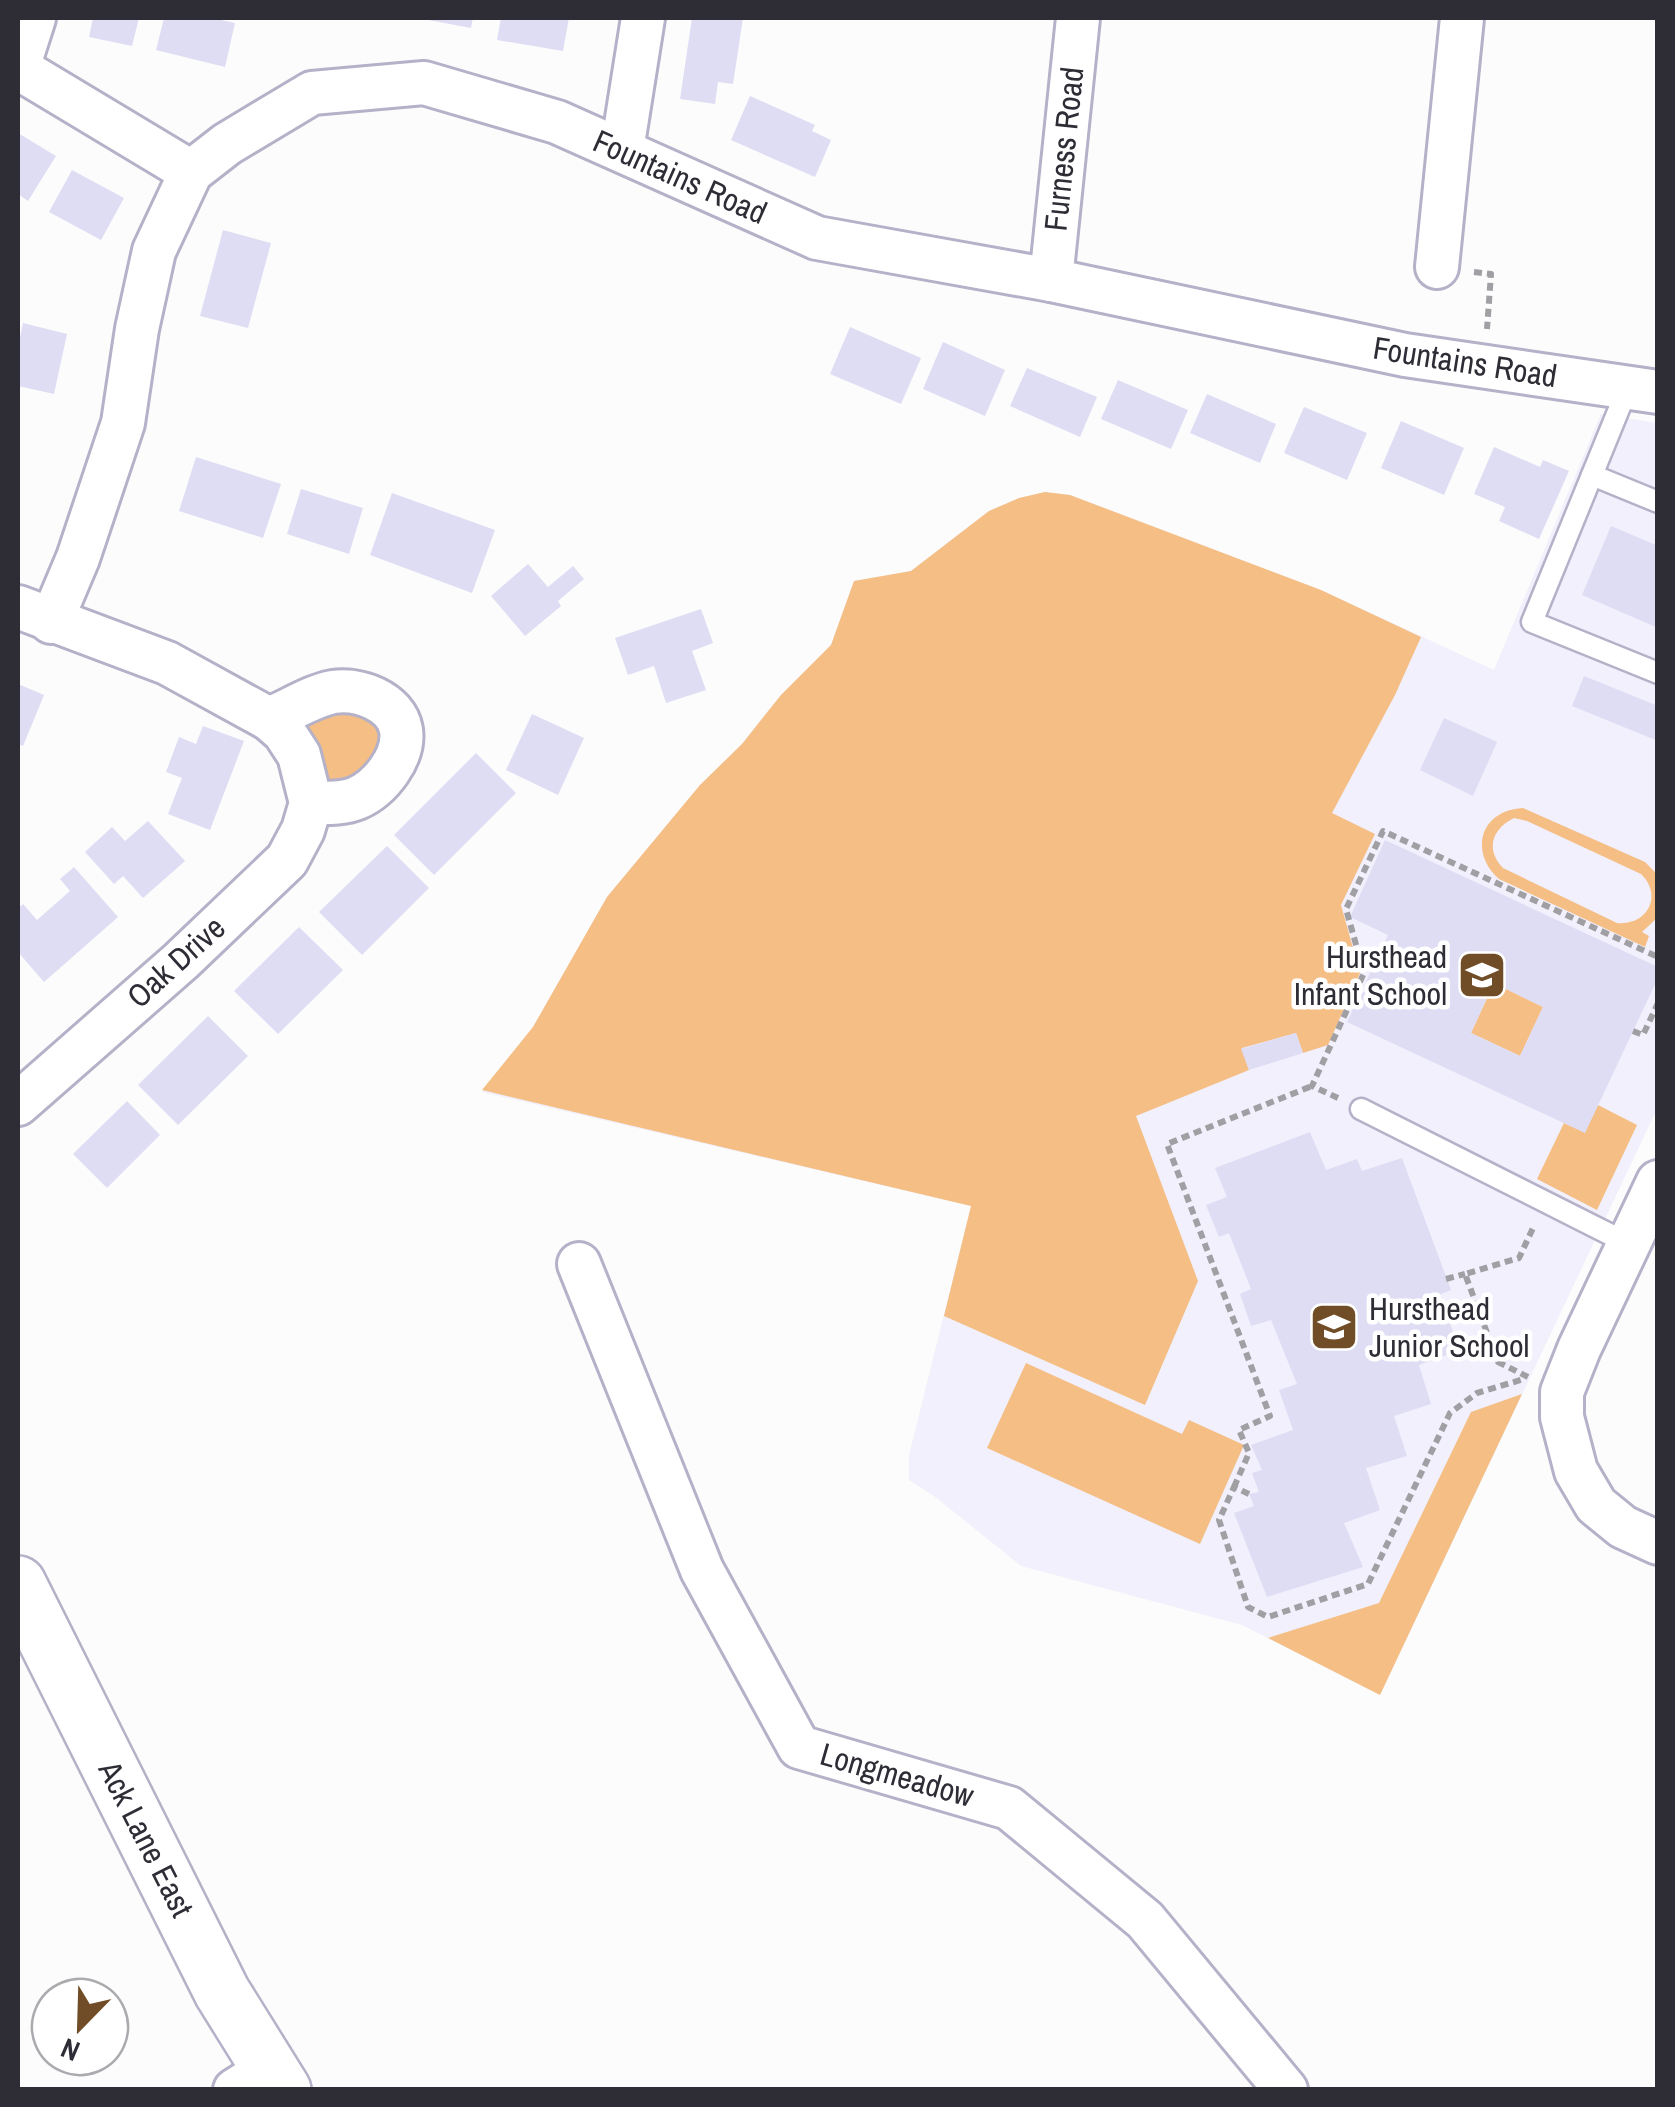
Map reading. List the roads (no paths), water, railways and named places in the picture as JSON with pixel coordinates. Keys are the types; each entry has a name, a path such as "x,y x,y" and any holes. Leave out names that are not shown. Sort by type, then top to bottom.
{"main road":[{"name":"Ack Lane East","path":"18,1584 263,2082"}],"street":[{"path":"34,18 18,68 190,172 154,250 136,329 122,423 78,558 34,614 167,663 269,720 284,732 299,756 311,803 356,798 375,786 392,767 401,730 392,711 376,699 355,692 331,692 269,720"},
{"path":"622,150 643,18"},
{"name":"Furness Road","path":"1051,280 1078,18"},
{"path":"1438,267 1462,18"},
{"name":"Fountains Road","path":"190,172 264,120 312,93 424,82 557,122 817,238 1051,280 1387,351 1642,390"},
{"name":"Oak Drive","path":"18,1104 181,961 287,860 303,830 311,803"},
{"path":"1658,1182 1578,1349 1562,1392 1562,1417 1576,1471 1596,1505 1623,1527 1658,1542"},
{"name":"Longmeadow","path":"578,1264 702,1570 800,1746 1009,1808 1145,1920 1286,2090"}],"lane":[{"path":"1642,390 1592,476 1532,622 1658,673"},
{"path":"1592,476 1658,502"},
{"path":"1362,1109 1629,1244"}],"place":[{"name":"Hursthead Infant School","path":"1482,975"},
{"name":"Hursthead Junior School","path":"1334,1327"}]}
